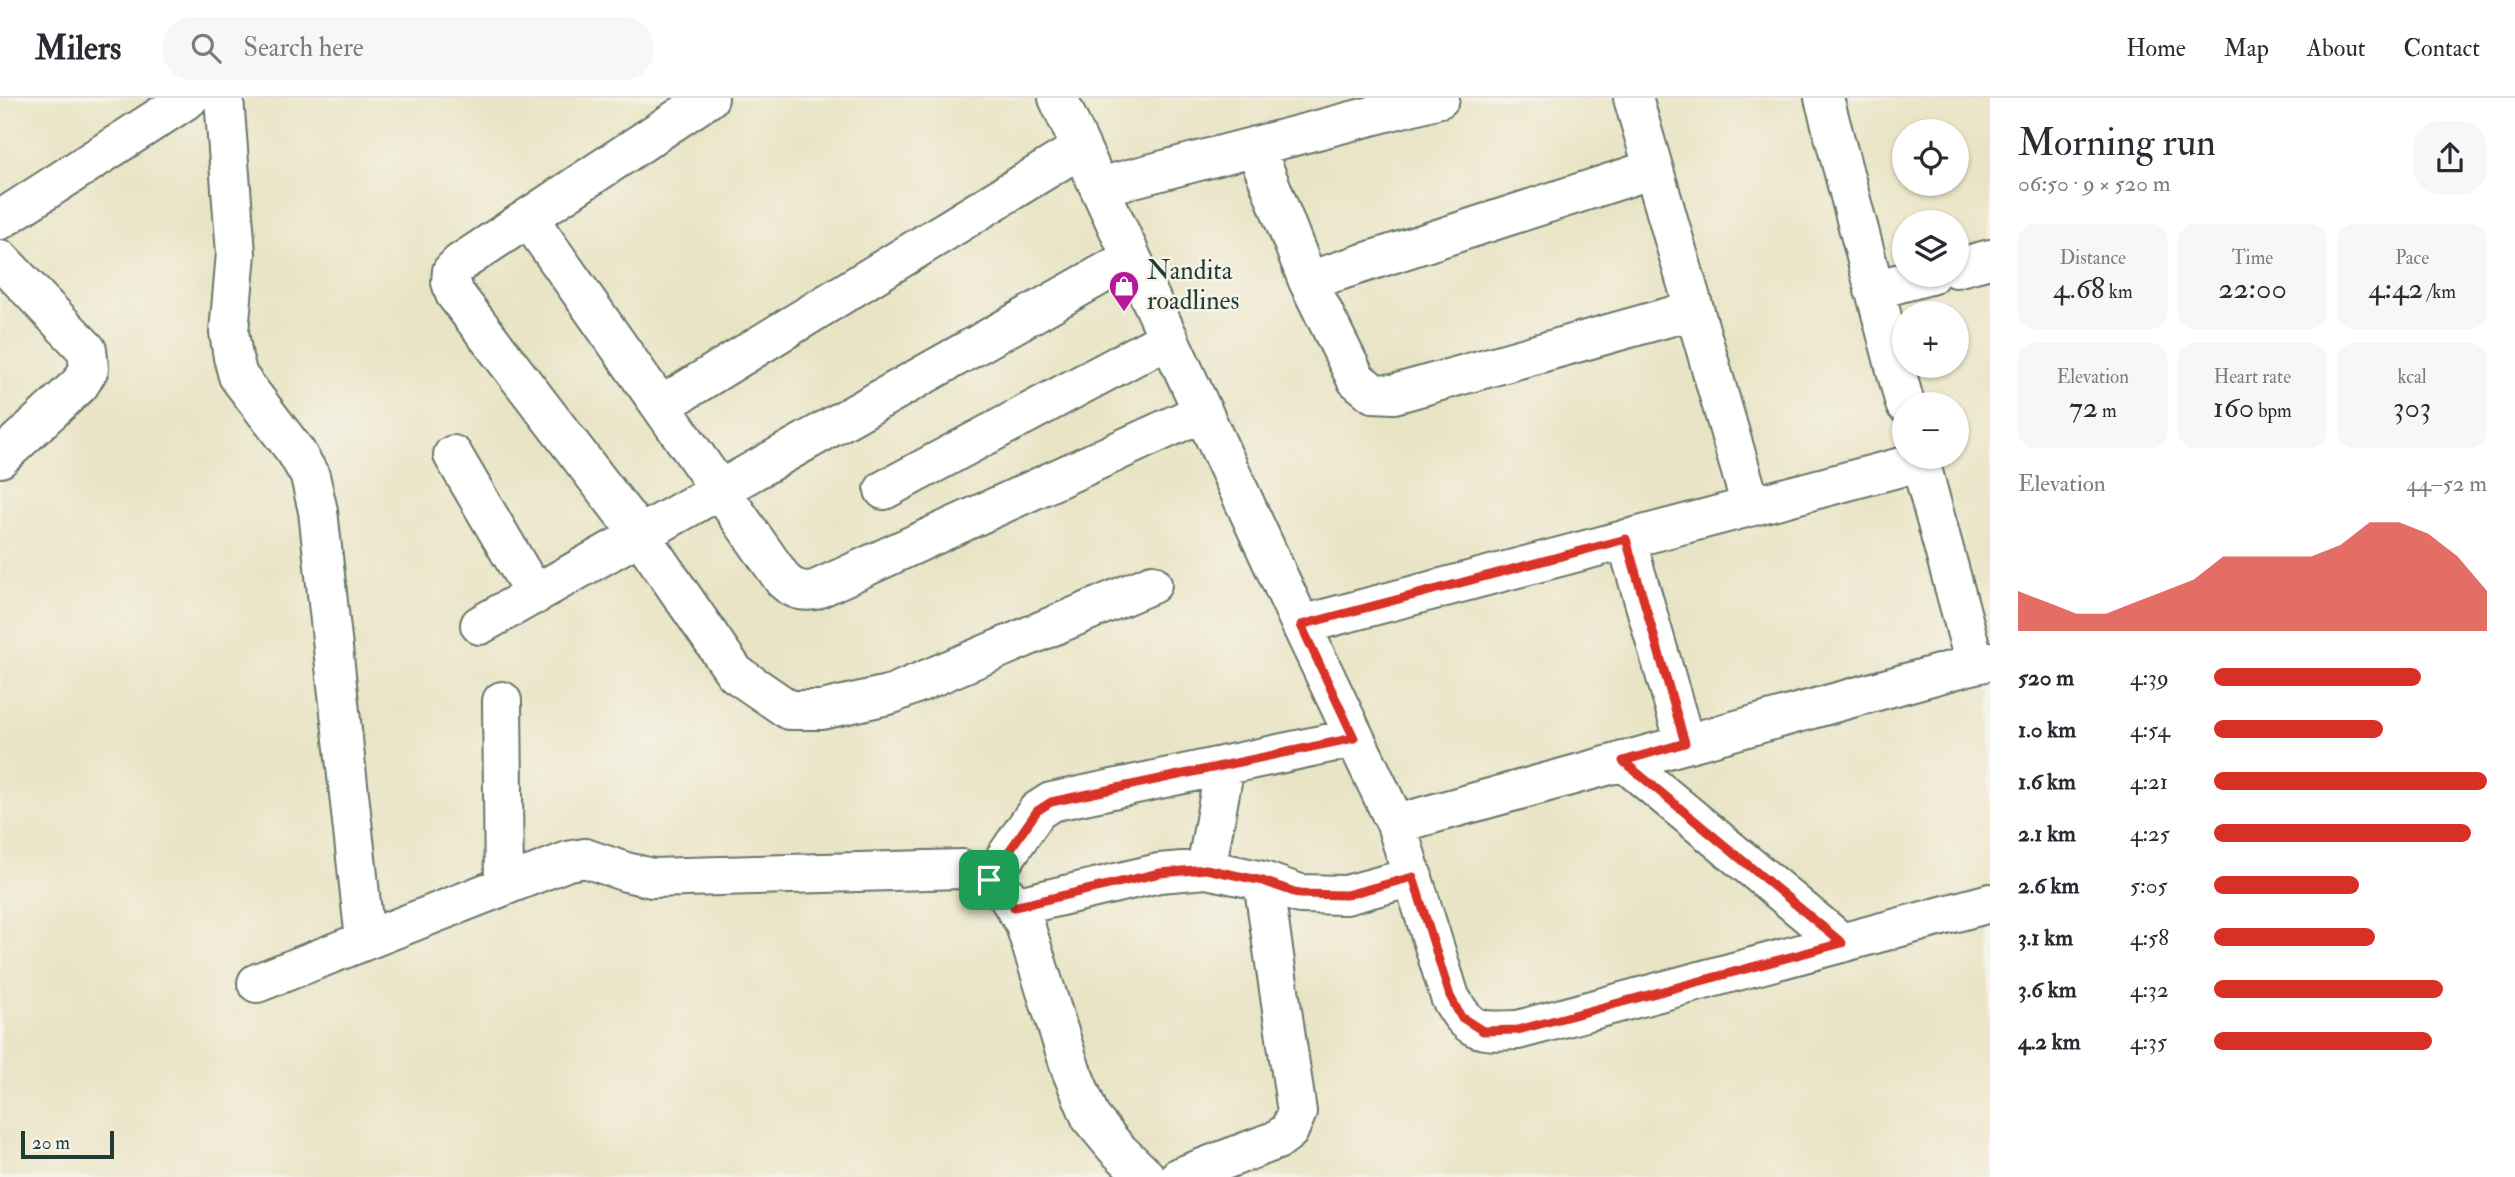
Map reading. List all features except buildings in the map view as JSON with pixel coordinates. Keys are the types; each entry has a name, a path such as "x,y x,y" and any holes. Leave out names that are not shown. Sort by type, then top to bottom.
{"street":[{"path":"0,220 189,98"},
{"path":"224,98 236,253 229,332 233,357 238,376 296,452 310,476 318,511 365,940"},
{"path":"709,98 460,263 452,271 451,282 455,294 640,536 735,673 789,710 822,710 892,694 1152,584"},
{"path":"1058,98 1301,625 1396,824 1450,996 1461,1017 1483,1031 1518,1030 1990,903"},
{"path":"1099,187 1440,98"},
{"path":"1633,98 1751,506"},
{"path":"1824,98 1902,392"},
{"path":"1255,146 1308,281 1356,379 1373,393 1394,394 1694,310"},
{"path":"662,405 1081,148"},
{"path":"1308,281 1653,169"},
{"path":"529,219 784,581 792,588 815,590 1203,412"},
{"path":"480,625 1132,258"},
{"path":"0,259 87,350 89,369 80,384 0,458"},
{"path":"1969,265 1990,259"},
{"path":"1874,290 1892,285"},
{"path":"884,490 1168,338"},
{"path":"453,455 535,595"},
{"path":"1301,625 1892,467"},
{"path":"1396,824 1983,662 1922,469"},
{"path":"1626,539 1685,743"},
{"path":"502,701 503,886"},
{"path":"1002,893 1037,811 1051,802 1354,738"},
{"path":"1623,761 1842,943"},
{"path":"1206,869 1225,765"},
{"path":"257,983 568,861 585,858 652,878 962,869 1002,893 1024,922 1071,1070 1091,1118 1116,1148 1146,1177"},
{"path":"1002,893 1206,869 1263,881 1300,894 1346,895 1413,877"},
{"path":"1180,1177 1277,1140 1289,1131 1297,1112 1263,881"}],"place":[{"name":"Nandita roadlines","path":"1124,313"}],"route":[{"path":"1626,539 1685,743 1623,761 1842,943 1518,1030 1483,1031 1461,1017 1450,996 1413,877 1346,895 1300,894 1263,881 1206,869 1160,873 1014,907 1006,894 989,880 1037,811 1051,802 1354,738 1301,625 1626,539"}]}
